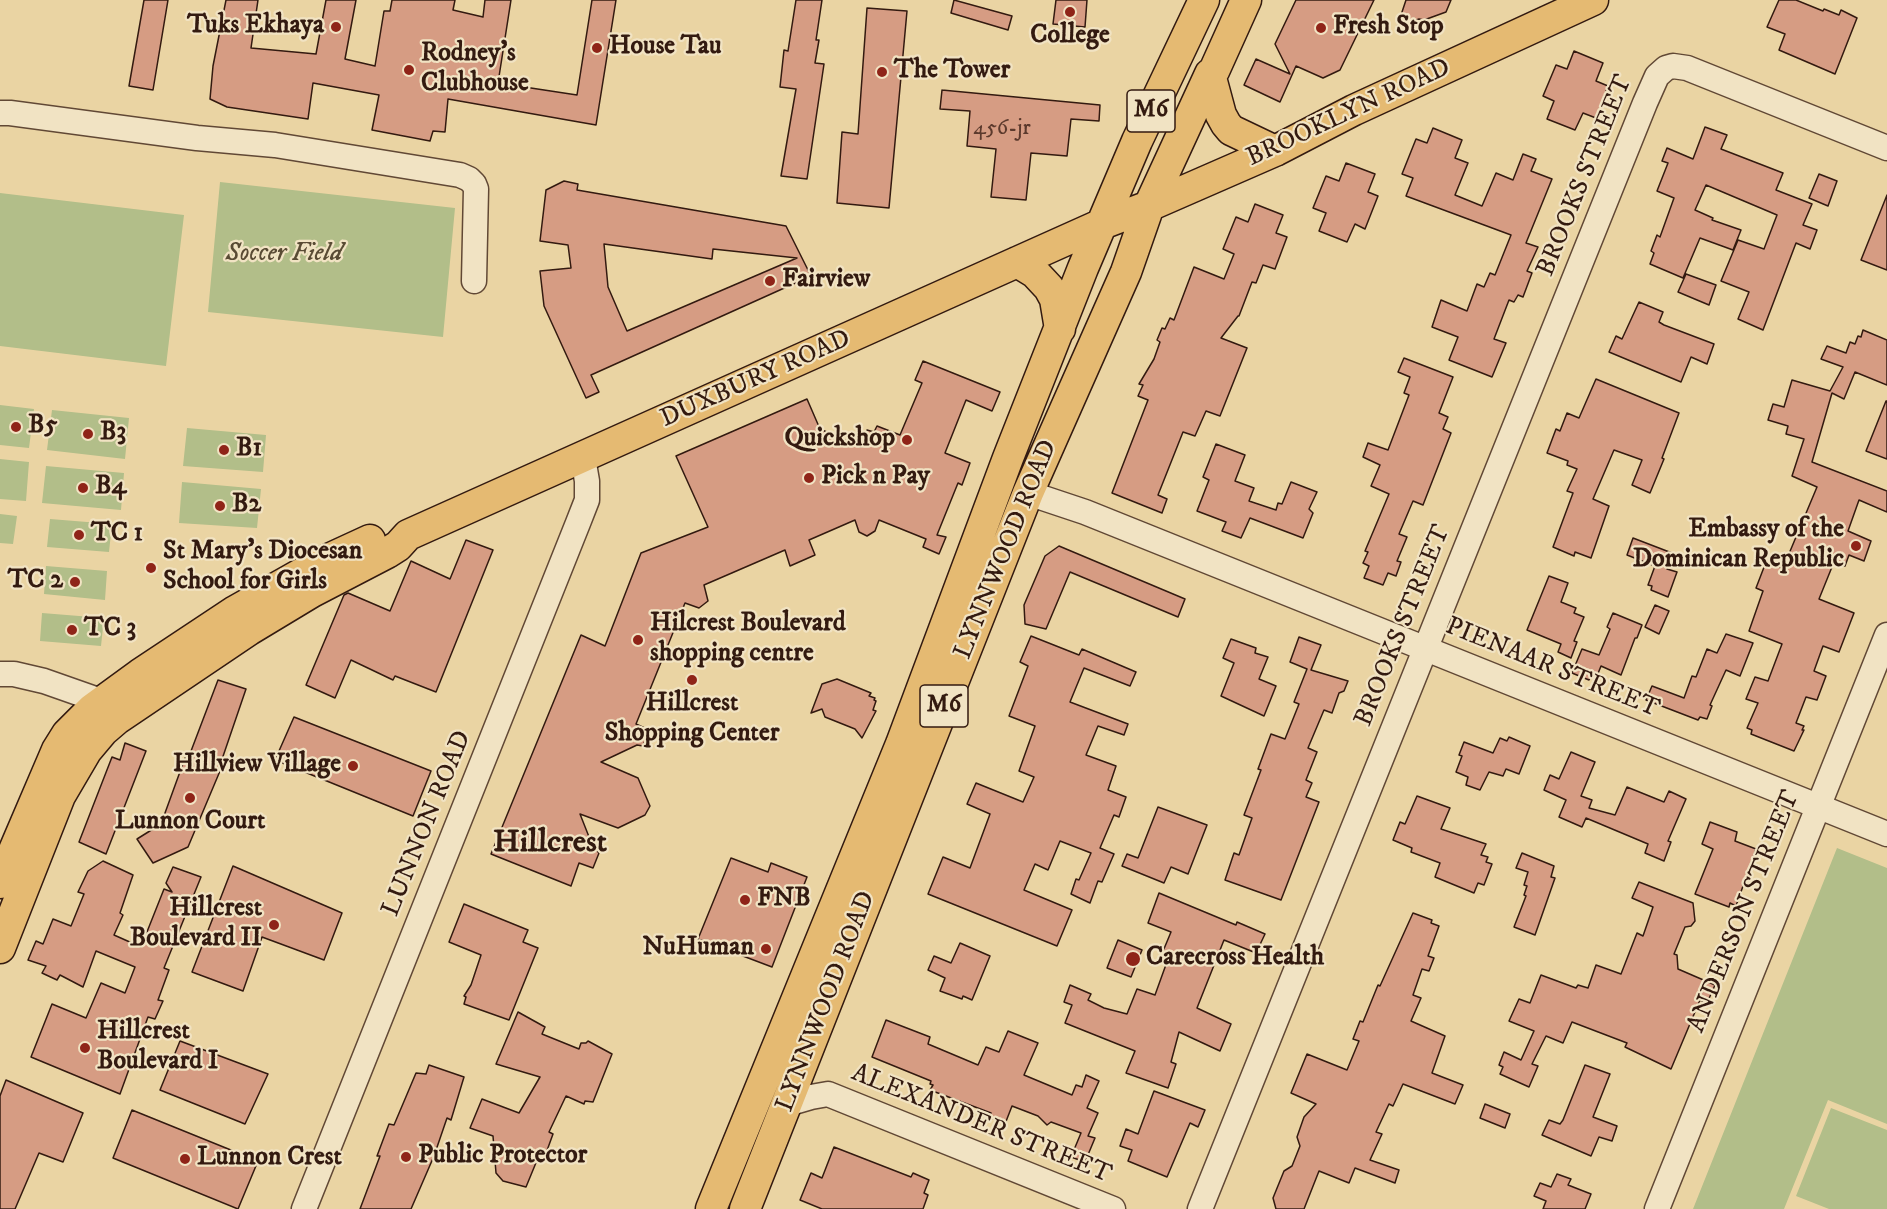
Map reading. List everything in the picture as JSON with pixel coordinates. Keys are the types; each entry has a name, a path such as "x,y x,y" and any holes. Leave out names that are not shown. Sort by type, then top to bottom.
{"main road":[{"name":"LYNNWOOD ROAD","path":"711,1209 901,744 981,536 1008,458 1102,224 1137,141 1204,0"},
{"name":"LYNNWOOD ROAD","path":"745,1209 1028,493 1126,272 1149,206 1246,0"},
{"name":"BROOKLYN ROAD","path":"1102,224 1275,151 1354,110 1593,0"},
{"path":"1210,74 1219,109 1231,130 1275,151"},
{"name":"DUXBURY ROAD","path":"1,946 60,796 87,750 117,719 249,630 325,584 387,554 408,535 1102,224"},
{"path":"1017,262 1042,279 1048,288 1055,299 1060,329"},
{"path":"981,536 994,525 1012,494 1028,493"},
{"name":"DUXBURY ROAD","path":"0,883 47,769 62,742 80,720 101,701 235,611 309,569 377,537 387,534 408,535"},
{"path":"1,946 14,895 15,881 11,855 26,848 31,842 56,790 66,777 71,775"},
{"path":"0,825 9,823 20,816 33,802"}],"street":[{"name":"BROOKS STREET","path":"1200,1209 1657,76 1666,68 1673,66 1687,68 1887,148"},
{"path":"0,113 10,112 197,138 275,145 460,175 474,184 476,189 474,281"},
{"name":"LUNNON ROAD","path":"304,1209 587,500 587,480 583,458"},
{"name":"PIENAAR STREET","path":"1028,493 1076,508 1887,834"},
{"name":"ANDERSON STREET","path":"1657,1209 1887,635"},
{"path":"0,674 14,674 44,681 101,701"},
{"name":"ALEXANDER STREET","path":"805,1058 816,1079 828,1094 1113,1209"},
{"name":"ALEXANDER STREET","path":"787,1104 828,1094"}],"green space":[{"name":"Soccer Field","path":"220,182 455,208 443,337 208,312"},
{"path":"0,193 184,215 166,366 0,346"},
{"name":"B5","path":"0,405 34,409 29,448 0,445"},
{"name":"B3","path":"52,410 129,418 125,459 47,450"},
{"name":"B1","path":"187,428 266,435 263,472 183,466"},
{"path":"0,459 29,462 26,501 0,499"},
{"name":"B4","path":"46,466 124,473 121,510 42,503"},
{"name":"B2","path":"182,482 261,489 257,528 179,523"},
{"path":"0,514 17,516 13,544 0,543"},
{"name":"TC 1","path":"50,519 112,524 109,552 47,547"},
{"name":"TC 2","path":"46,566 107,571 105,600 44,594"},
{"name":"TC 3","path":"42,613 104,618 101,646 40,641"},
{"path":"1837,848 1887,868 1887,1124 1828,1100 1784,1209 1693,1209"},
{"path":"1831,1108 1887,1130 1887,1209 1829,1209 1796,1196"}],"building":[{"path":"144,0 168,0 153,90 129,86"},
{"path":"226,0 258,0 251,48 316,54 326,0 356,0 345,59 375,66 384,11 390,11 392,0 455,0 453,10 483,17 485,0 511,0 498,83 577,95 592,0 616,0 596,125 448,99 445,132 433,131 430,141 372,130 379,95 313,83 308,119 227,107 210,99 213,66"},
{"name":"The Tower","path":"796,0 822,0 815,63 824,64 807,179 781,176 796,89 780,87 784,50 788,51"},
{"path":"954,0 1012,16 1008,30 951,13"},
{"name":"College","path":"1056,0 1087,0 1085,27 1053,24"},
{"path":"1296,0 1374,0 1340,70 1323,78 1296,66 1280,102 1244,85 1256,59 1290,74 1275,44"},
{"path":"1406,0 1451,0 1446,12 1397,27"},
{"path":"1779,0 1796,0 1839,15 1841,10 1857,18 1835,74 1779,50 1785,34 1767,27"},
{"name":"The Tower","path":"867,8 907,11 889,208 837,203 842,132 858,134"},
{"path":"1574,51 1603,63 1596,81 1608,86 1596,118 1583,113 1575,130 1547,119 1554,101 1543,96 1556,65 1567,69"},
{"path":"942,90 1100,105 1099,121 1071,119 1067,156 1031,153 1026,200 991,197 996,149 967,146 970,111 940,109"},
{"path":"1705,127 1727,135 1721,149 1783,173 1776,190 1812,204 1803,225 1817,230 1810,249 1796,243 1763,330 1738,319 1749,292 1721,281 1738,240 1764,249 1777,215 1706,185 1695,210 1713,218 1712,220 1741,230 1733,250 1700,238 1683,278 1650,264 1654,253 1651,251 1657,235 1660,237 1674,198 1657,191 1668,163 1662,161 1667,148 1693,159"},
{"path":"1433,128 1462,140 1455,158 1468,163 1455,195 1482,206 1496,173 1513,180 1523,154 1536,159 1531,171 1552,179 1526,243 1538,247 1527,271 1532,273 1523,297 1518,295 1514,302 1509,300 1494,339 1506,343 1492,377 1449,360 1458,337 1432,327 1441,300 1467,311 1477,284 1484,287 1490,273 1495,275 1511,235 1406,196 1413,178 1402,174 1416,139 1427,143"},
{"path":"1346,163 1375,174 1368,192 1378,196 1365,229 1355,224 1347,242 1319,231 1326,213 1313,208 1326,176 1339,181"},
{"path":"1819,174 1837,181 1828,206 1809,198"},
{"name":"Fairview","path":"564,181 578,184 577,190 786,226 811,276 591,375 599,392 586,398 544,306 540,271 571,268 568,245 540,241 546,190","holes":["604,244 712,259 713,249 797,258 627,331 608,287"]},
{"path":"1887,195 1887,270 1861,260"},
{"path":"1255,204 1283,215 1276,233 1287,237 1275,269 1263,265 1256,283 1252,282 1239,316 1221,338 1247,348 1220,416 1206,411 1195,436 1183,432 1158,495 1167,499 1162,513 1112,493 1148,400 1138,396 1143,385 1139,384 1154,359 1160,342 1157,340 1162,328 1165,329 1170,318 1174,320 1194,267 1224,279 1234,254 1223,249 1236,217 1248,222"},
{"path":"1686,274 1716,285 1709,305 1678,292"},
{"path":"1639,302 1663,312 1659,322 1664,325 1714,344 1707,364 1691,357 1681,382 1609,352 1616,336 1622,339"},
{"path":"1863,330 1887,340 1887,385 1855,372 1844,399 1832,393 1812,462 1887,491 1887,512 1859,500 1848,531 1871,541 1864,561 1849,555 1845,566 1834,562 1819,599 1854,613 1839,652 1823,646 1814,671 1826,676 1817,700 1806,697 1796,723 1804,726 1802,730 1804,730 1794,751 1751,734 1752,730 1747,728 1758,703 1746,699 1755,677 1768,681 1782,644 1749,631 1763,591 1756,588 1766,562 1783,568 1817,487 1792,476 1804,439 1786,434 1788,426 1768,420 1773,404 1784,407 1792,380 1830,391 1843,367 1821,359 1827,346 1846,353 1850,342 1855,344"},
{"path":"1404,358 1453,377 1439,413 1448,417 1443,429 1451,433 1423,505 1413,501 1399,534 1407,537 1397,561 1401,562 1396,576 1388,573 1383,585 1364,578 1369,566 1363,563 1368,552 1365,551 1389,494 1371,486 1380,465 1363,457 1368,443 1388,450 1409,395 1404,393 1410,377 1398,372"},
{"name":"Hilcrest Boulevard shopping centre","path":"923,361 1000,392 992,411 966,400 945,453 970,463 962,485 958,483 937,535 946,537 939,554 923,547 926,539 879,520 875,531 867,536 859,532 855,520 809,540 815,555 790,566 785,550 704,585 708,601 699,608 685,603 636,724 649,730 643,746 637,745 601,762 638,778 650,806 645,815 618,828 580,814 593,847 599,853 593,868 579,863 571,886 491,854 581,635 605,646 641,553 708,527 676,456 807,399 820,429 861,447 867,430 874,432 877,426 900,435 922,383 915,380"},
{"path":"1596,379 1679,413 1650,493 1632,485 1642,460 1614,450 1593,499 1609,506 1591,558 1575,552 1574,556 1553,547 1573,493 1567,491 1577,469 1567,465 1568,461 1547,453 1556,429 1560,431 1567,413 1579,418"},
{"path":"1887,401 1887,459 1866,451"},
{"path":"1216,444 1245,455 1235,481 1254,488 1249,501 1276,510 1278,503 1282,504 1291,482 1317,492 1309,509 1313,513 1303,538 1250,518 1241,538 1222,531 1226,522 1197,511 1209,480 1203,477"},
{"path":"1633,538 1672,553 1667,569 1677,572 1668,597 1651,590 1652,586 1648,585 1655,566 1627,555"},
{"path":"466,540 493,550 436,692 395,676 393,680 351,660 335,698 306,685 344,595 348,593 390,611 411,561 450,579"},
{"path":"1059,546 1185,599 1178,617 1070,572 1046,629 1025,624 1024,605 1045,556"},
{"path":"1549,576 1568,583 1561,602 1576,608 1574,613 1584,617 1574,641 1577,642 1571,658 1558,652 1561,644 1527,630"},
{"path":"1655,605 1669,611 1659,634 1645,627"},
{"path":"1613,613 1642,625 1621,675 1601,666 1597,676 1592,674 1589,680 1572,673 1582,649 1599,655 1610,629 1607,627"},
{"path":"1726,634 1753,643 1740,676 1726,670 1710,705 1712,706 1707,719 1700,717 1698,720 1646,700 1652,686 1684,698 1692,676 1696,677 1707,649 1717,653"},
{"path":"1031,636 1079,655 1082,649 1136,672 1130,686 1084,668 1070,702 1128,724 1124,735 1098,726 1086,755 1116,766 1108,790 1126,797 1119,817 1114,815 1100,848 1114,854 1102,882 1098,881 1090,903 1071,894 1076,879 1079,880 1091,853 1060,841 1048,870 1035,864 1024,890 1072,910 1057,946 928,894 943,857 970,868 990,814 967,804 976,783 1023,802 1034,777 1019,771 1035,726 1009,716 1028,666 1020,662"},
{"path":"1299,637 1321,645 1311,670 1348,681 1344,691 1339,693 1332,713 1324,710 1308,748 1317,752 1306,780 1312,783 1306,797 1319,802 1281,900 1225,880 1234,853 1239,855 1252,818 1244,815 1261,770 1258,769 1271,734 1285,739 1299,704 1294,702 1307,669 1290,662"},
{"path":"1231,639 1256,648 1255,653 1268,657 1259,679 1276,686 1264,716 1221,696 1234,663 1223,658"},
{"path":"837,679 871,693 869,696 875,698 873,710 876,711 862,738 855,729 825,717 822,709 811,713 822,684"},
{"path":"218,680 246,689 218,771 220,771 188,847 153,863 137,839 161,824 185,758 188,759"},
{"name":"Hillview Village","path":"294,717 431,771 413,816 275,760"},
{"path":"1509,737 1530,746 1519,774 1506,769 1503,776 1489,772 1480,790 1466,785 1468,777 1456,772 1464,742 1493,753 1500,738 1507,741"},
{"name":"Lunnon Court","path":"125,743 146,751 106,854 79,842 112,757 120,760"},
{"path":"1571,752 1595,762 1581,796 1592,800 1589,808 1615,815 1627,787 1664,802 1669,791 1686,799 1668,841 1671,842 1664,861 1645,853 1648,844 1586,818 1582,827 1559,817 1566,800 1544,790 1550,775 1559,779"},
{"path":"1417,796 1450,808 1441,829 1486,844 1481,855 1488,857 1486,862 1492,864 1484,885 1478,883 1474,893 1435,877 1440,863 1411,852 1412,848 1393,840 1400,822 1405,824"},
{"path":"1158,807 1207,825 1188,874 1171,867 1164,883 1122,866 1127,854 1138,858"},
{"path":"1710,822 1737,832 1735,841 1756,849 1736,906 1730,903 1729,907 1695,894 1713,849 1702,844"},
{"path":"1522,853 1554,866 1551,877 1555,878 1535,935 1514,927 1526,896 1524,895 1527,886 1524,885 1528,872 1516,868"},
{"path":"731,858 768,872 771,863 807,877 772,967 698,939"},
{"path":"103,861 133,875 120,913 123,915 114,935 141,947 164,889 172,892 166,883 173,867 201,877 164,968 169,970 158,1000 163,1001 155,1019 148,1017 120,1094 31,1057 52,1004 86,1018 101,983 125,993 135,967 96,951 83,987 60,975 57,980 42,973 46,966 28,960 36,941 43,944 53,919 71,926 84,894 78,892 88,871"},
{"name":"Hillcrest Boulevard II","path":"233,866 342,913 324,960 262,937 243,991 192,972"},
{"path":"1639,882 1693,903 1695,921 1691,926 1685,927 1674,954 1677,955 1678,969 1715,985 1707,1003 1700,1000 1671,1069 1625,1047 1627,1043 1572,1022 1563,1043 1546,1036 1532,1064 1538,1066 1529,1087 1500,1074 1503,1067 1499,1065 1504,1052 1521,1060 1534,1031 1509,1021 1519,999 1530,1003 1541,975 1576,988 1578,985 1588,988 1596,965 1621,974 1637,933 1643,936 1653,907 1632,898"},
{"path":"1159,893 1236,925 1237,922 1265,934 1256,953 1224,940 1197,1008 1231,1024 1220,1051 1179,1032 1171,1062 1176,1064 1168,1088 1126,1073 1135,1051 1065,1023 1072,1005 1064,1002 1070,985 1091,994 1088,1000 1104,1008 1127,1014 1137,989 1155,995 1168,959 1161,956 1171,932 1148,923"},
{"path":"464,904 528,930 523,942 538,948 509,1020 464,1004 466,997 464,996 471,985 481,955 449,942"},
{"path":"1413,913 1432,920 1431,923 1439,926 1428,956 1434,958 1429,971 1422,969 1413,995 1421,998 1411,1021 1445,1036 1432,1073 1463,1085 1455,1104 1403,1084 1393,1106 1389,1104 1376,1132 1382,1134 1370,1160 1399,1170 1395,1183 1355,1168 1349,1183 1319,1171 1304,1209 1276,1209 1273,1198 1284,1171 1292,1166 1300,1146 1297,1137 1304,1117 1316,1104 1291,1093 1307,1054 1347,1070 1359,1041 1353,1039 1360,1021 1363,1022"},
{"path":"1118,940 1142,950 1131,977 1107,968"},
{"path":"960,943 990,956 972,1000 940,991 945,978 928,970 934,956 951,963"},
{"path":"518,1012 545,1027 542,1034 579,1049 581,1043 588,1041 612,1054 593,1102 585,1101 584,1104 566,1096 549,1132 553,1134 545,1156 540,1153 526,1187 503,1181 496,1173 493,1136 470,1128 482,1099 519,1113 540,1077 496,1064"},
{"path":"886,1020 930,1037 928,1044 978,1065 986,1047 999,1052 1008,1031 1038,1043 1024,1075 1072,1095 1076,1085 1082,1087 1086,1075 1099,1081 1087,1108 1098,1113 1088,1136 1095,1138 1085,1162 1071,1157 1081,1133 1051,1122 1047,1125 1038,1116 1012,1106 1005,1124 989,1117 991,1113 930,1090 933,1085 930,1084 931,1081 872,1057"},
{"name":"Hillcrest Boulevard I","path":"180,1041 268,1074 245,1124 160,1090"},
{"path":"429,1065 464,1077 451,1120 447,1118 434,1156 411,1209 360,1209 380,1156 377,1156 389,1124 394,1125 416,1073 426,1074"},
{"path":"1585,1065 1610,1074 1593,1117 1617,1126 1612,1141 1599,1137 1591,1156 1542,1135 1549,1120 1560,1124 1563,1120"},
{"path":"6,1080 83,1113 63,1162 39,1153 15,1209 0,1209 0,1096"},
{"path":"1154,1091 1205,1110 1198,1127 1190,1123 1167,1177 1128,1161 1132,1150 1120,1146 1126,1129 1138,1134"},
{"path":"1485,1104 1510,1114 1505,1128 1480,1118"},
{"name":"Lunnon Crest","path":"132,1110 258,1161 238,1209 113,1158"},
{"path":"834,1147 911,1177 913,1173 929,1180 924,1193 928,1195 923,1209 822,1209 800,1200 811,1173 822,1178"},
{"path":"1557,1174 1571,1179 1568,1185 1591,1194 1585,1209 1543,1209 1546,1201 1534,1196 1540,1183 1551,1187"}],"place":[{"name":"College","path":"1070,12"},
{"name":"Tuks Ekhaya","path":"336,27"},
{"name":"Fresh Stop","path":"1321,28"},
{"name":"House Tau","path":"597,48"},
{"name":"Rodney's Clubhouse","path":"409,70"},
{"name":"The Tower","path":"882,72"},
{"name":"Fairview","path":"770,281"},
{"name":"B5","path":"16,427"},
{"name":"B3","path":"88,434"},
{"name":"Quickshop","path":"907,440"},
{"name":"B1","path":"224,450"},
{"name":"Pick n Pay","path":"809,478"},
{"name":"B4","path":"83,488"},
{"name":"B2","path":"220,506"},
{"name":"TC 1","path":"79,535"},
{"name":"Embassy of the Dominican Republic","path":"1856,546"},
{"name":"St Mary's Diocesan School for Girls","path":"151,568"},
{"name":"TC 2","path":"75,582"},
{"name":"TC 3","path":"72,630"},
{"name":"Hilcrest Boulevard shopping centre","path":"638,640"},
{"name":"Hillcrest Shopping Center","path":"692,680"},
{"name":"Hillview Village","path":"353,766"},
{"name":"Lunnon Court","path":"190,798"},
{"name":"FNB","path":"745,900"},
{"name":"Hillcrest Boulevard II","path":"274,925"},
{"name":"NuHuman","path":"766,949"},
{"name":"Carecross Health","path":"1133,959"},
{"name":"Hillcrest Boulevard I","path":"85,1048"},
{"name":"Public Protector","path":"406,1157"},
{"name":"Lunnon Crest","path":"185,1159"}],"district":[{"name":"Hillcrest","path":"550,844"}]}
